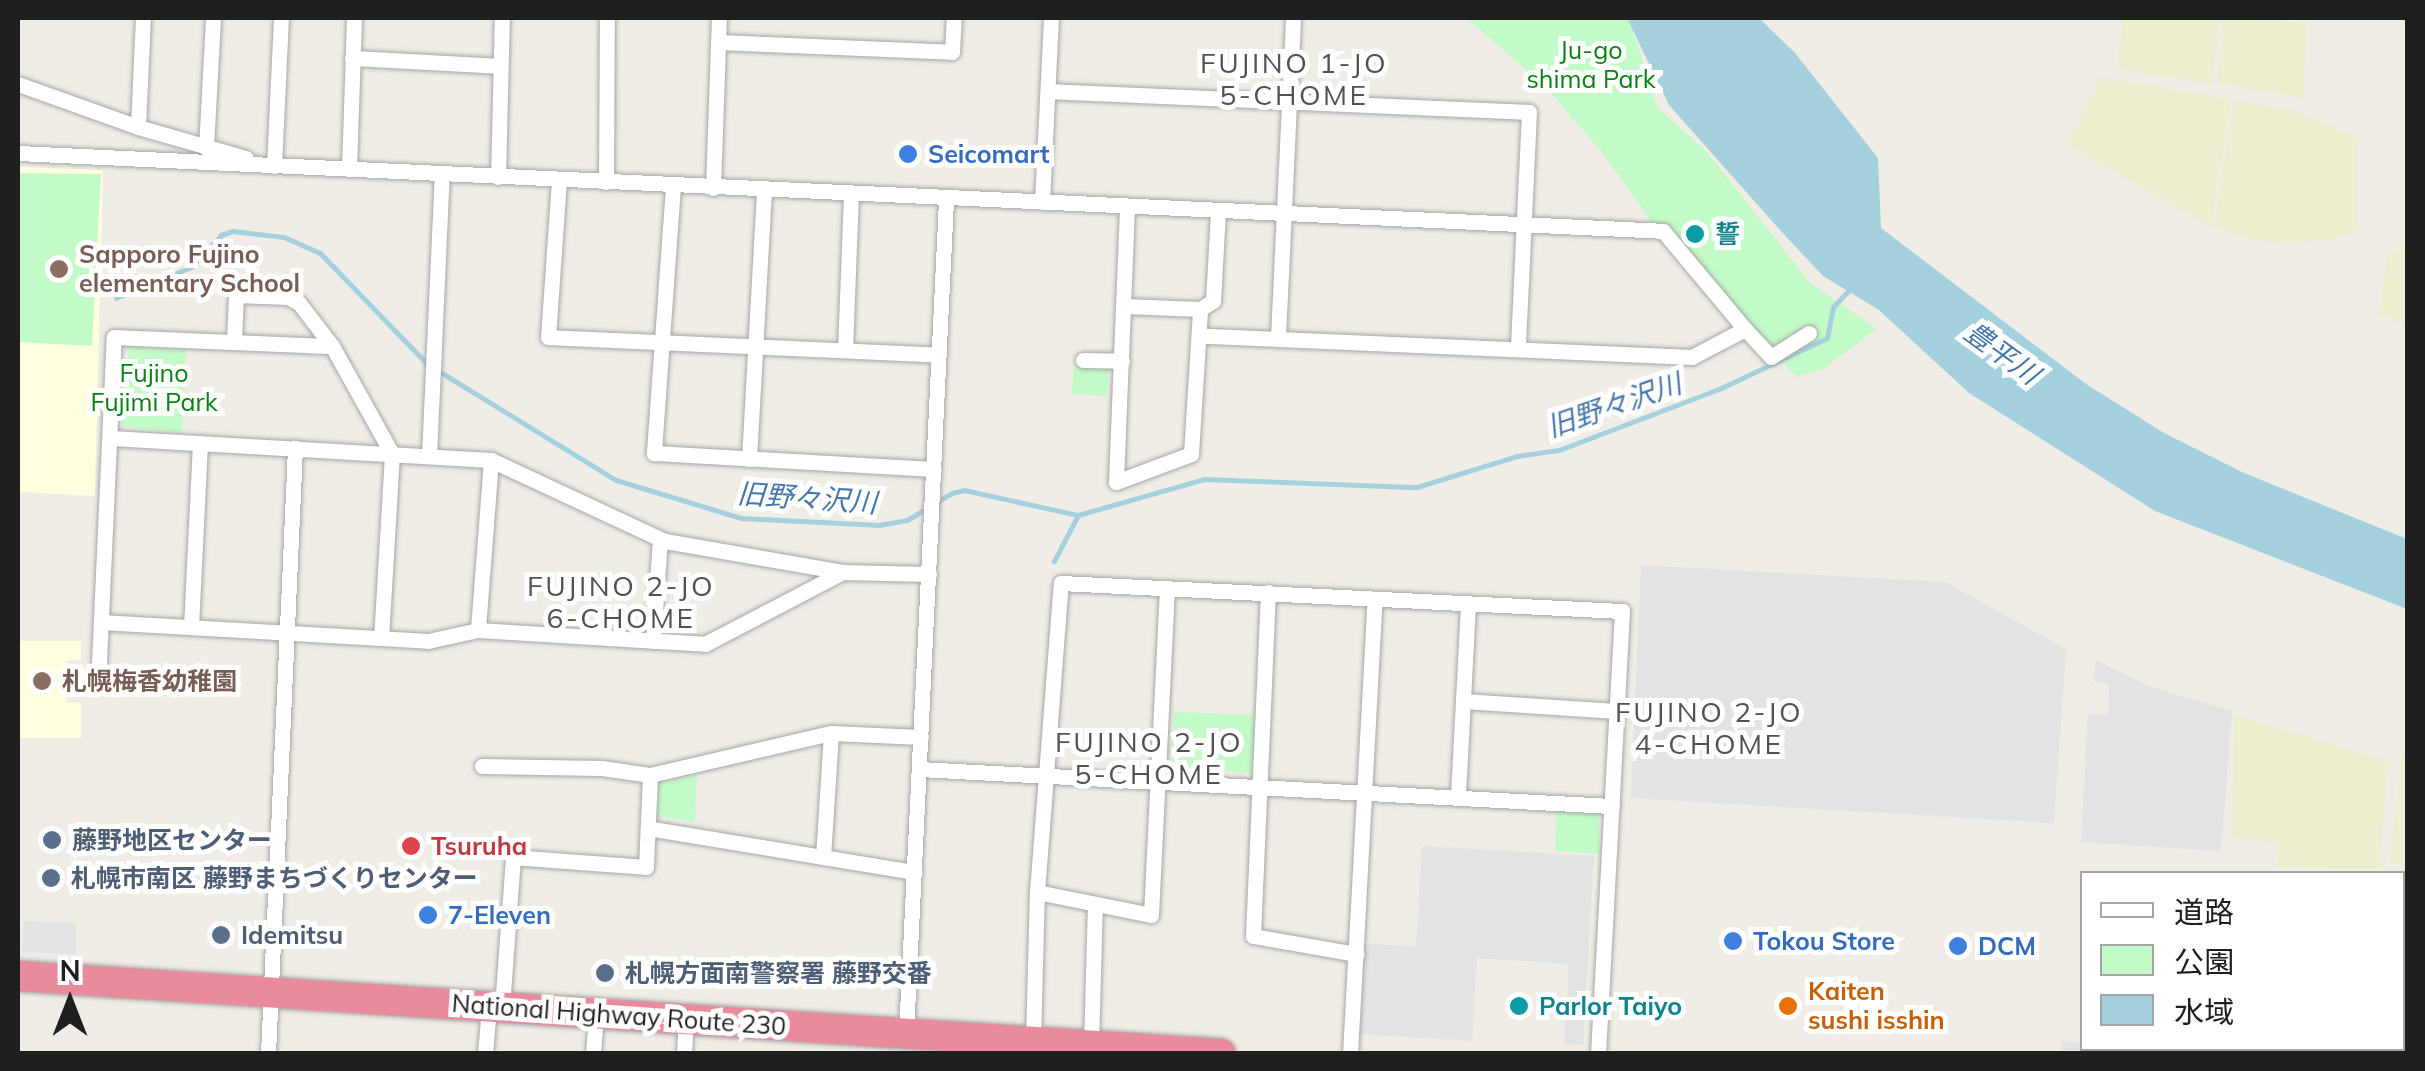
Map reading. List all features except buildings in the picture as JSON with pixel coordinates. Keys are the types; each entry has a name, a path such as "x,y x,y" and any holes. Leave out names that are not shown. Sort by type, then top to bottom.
{"highway":[{"name":"National Highway Route 230","path":"18,976 1220,1054"}],"street":[{"path":"138,127 144,18"},
{"path":"206,148 212,18"},
{"path":"274,166 281,18"},
{"path":"349,169 354,18"},
{"path":"498,177 502,18"},
{"path":"606,182 607,18"},
{"path":"714,188 719,18"},
{"path":"718,42 952,52 954,18"},
{"path":"1042,202 1052,18"},
{"path":"1278,337 1293,18"},
{"path":"352,58 499,66"},
{"path":"18,84 138,127 274,166"},
{"path":"1048,91 1529,112 1518,348"},
{"path":"18,153 1663,231 1770,357 1810,332"},
{"path":"429,456 442,175"},
{"path":"559,180 548,337 939,355"},
{"path":"674,186 654,453 934,469"},
{"path":"748,459 764,190"},
{"path":"846,350 851,194"},
{"path":"906,1033 946,199"},
{"path":"1127,206 1116,482 1191,454 1200,309"},
{"path":"1124,306 1200,309 1213,301 1218,212"},
{"path":"234,342 236,296 288,297 299,302 332,346 392,454 381,638"},
{"path":"1198,334 1692,356 1745,329"},
{"path":"98,684 114,337 332,346"},
{"path":"1083,360 1122,361"},
{"path":"110,438 492,460 660,539 842,572 929,574"},
{"path":"192,627 200,443"},
{"path":"268,1054 295,448"},
{"path":"478,630 492,460"},
{"path":"653,641 660,539"},
{"path":"101,622 428,641 478,630 705,644 842,572"},
{"path":"1033,1042 1037,892 1061,583 1622,611 1598,1054"},
{"path":"1037,892 1151,915 1166,588"},
{"path":"1268,592 1253,936 1356,954"},
{"path":"1350,1054 1375,599"},
{"path":"1458,795 1468,604"},
{"path":"1463,701 1617,711"},
{"path":"482,766 602,768 650,775 831,733 921,737"},
{"path":"823,856 831,733"},
{"path":"920,769 1612,806"},
{"path":"486,1054 513,857 646,866 650,775"},
{"path":"648,828 914,872"},
{"path":"1091,1045 1095,904"},
{"path":"593,1054 596,1014"},
{"path":"684,1054 686,1020"}],"shaded area":[{"path":"2124,18 2220,18 2211,84 2116,69"},
{"path":"2224,18 2307,23 2303,98 2217,83"},
{"path":"2100,77 2231,99 2211,227 2067,145"},
{"path":"2234,101 2290,109 2357,137 2357,231 2335,240 2294,242 2259,241 2214,228"},
{"name":"Sapporo Fujino elementary School","path":"18,167 103,170 95,496 18,492"},
{"path":"2407,245 2407,326 2380,314 2387,255"},
{"path":"1641,565 1945,582 2066,649 2054,823 1631,798"},
{"name":"札幌梅香幼稚園","path":"18,641 81,641 81,660 67,661 66,702 81,703 81,738 18,738"},
{"path":"2096,660 2151,687 2232,711 2221,851 2081,842 2088,714 2108,714 2109,684 2094,682"},
{"path":"2235,715 2388,761 2379,871 2278,867 2276,842 2231,838"},
{"path":"2402,754 2407,755 2407,865 2390,863"},
{"path":"1422,846 1594,856 1583,1045 1564,1044 1569,964 1477,958 1472,1041 1358,1034 1363,944 1416,946"},
{"path":"24,921 76,923 76,954 22,952"},
{"path":"2062,1041 2080,1043 2080,1051 2197,1051 2197,1053 2062,1053"}],"green space":[{"name":"Ju-go shima Park","path":"1466,18 1629,18 1657,107 1707,152 1810,283 1877,329 1823,369 1796,377 1677,238 1652,222 1601,151 1545,86"},
{"path":"18,173 101,174 92,346 18,342"},
{"name":"Fujino Fujimi Park","path":"129,347 186,349 182,433 122,426"},
{"path":"1074,365 1109,367 1107,396 1072,394"},
{"path":"1174,712 1256,715 1251,773 1170,768"},
{"path":"697,775 695,822 657,816 659,783"},
{"path":"1557,811 1599,813 1600,854 1555,851"}],"water":[{"name":"豊平川","path":"1627,18 1759,18 1795,53 1878,158 1881,228 2086,384 2164,433 2244,473 2407,539 2407,609 2155,511 1969,393 1879,310 1823,276 1779,229 1669,105"}],"waterway":[{"name":"旧野々沢川","path":"116,298 191,267 221,235 233,231 284,237 320,253 428,365"},
{"name":"旧野々沢川","path":"437,370 616,480 741,518 879,525 907,520 964,490 1078,515 1204,479 1417,487 1517,456 1559,450 1719,389 1827,338 1833,307 1850,289"},
{"path":"1054,561 1078,515"}],"place":[{"name":"Seicomart","path":"908,154"},
{"name":"誓","path":"1695,234"},
{"name":"Sapporo Fujino elementary School","path":"59,269"},
{"name":"札幌梅香幼稚園","path":"42,681"},
{"name":"藤野地区センター","path":"52,840"},
{"name":"Tsuruha","path":"411,846"},
{"name":"札幌市南区 藤野まちづくりセンター","path":"51,878"},
{"name":"7-Eleven","path":"428,915"},
{"name":"Idemitsu","path":"221,935"},
{"name":"Tokou Store","path":"1733,941"},
{"name":"DCM","path":"1958,946"},
{"name":"札幌方面南警察署 藤野交番","path":"605,973"},
{"name":"Parlor Taiyo","path":"1519,1006"},
{"name":"Kaiten sushi isshin","path":"1788,1006"}],"district":[{"name":"FUJINO 1-JO 5-CHOME","path":"1294,79"},
{"name":"FUJINO 2-JO 6-CHOME","path":"621,602"},
{"name":"FUJINO 2-JO 4-CHOME","path":"1709,728"},
{"name":"FUJINO 2-JO 5-CHOME","path":"1149,758"}]}
